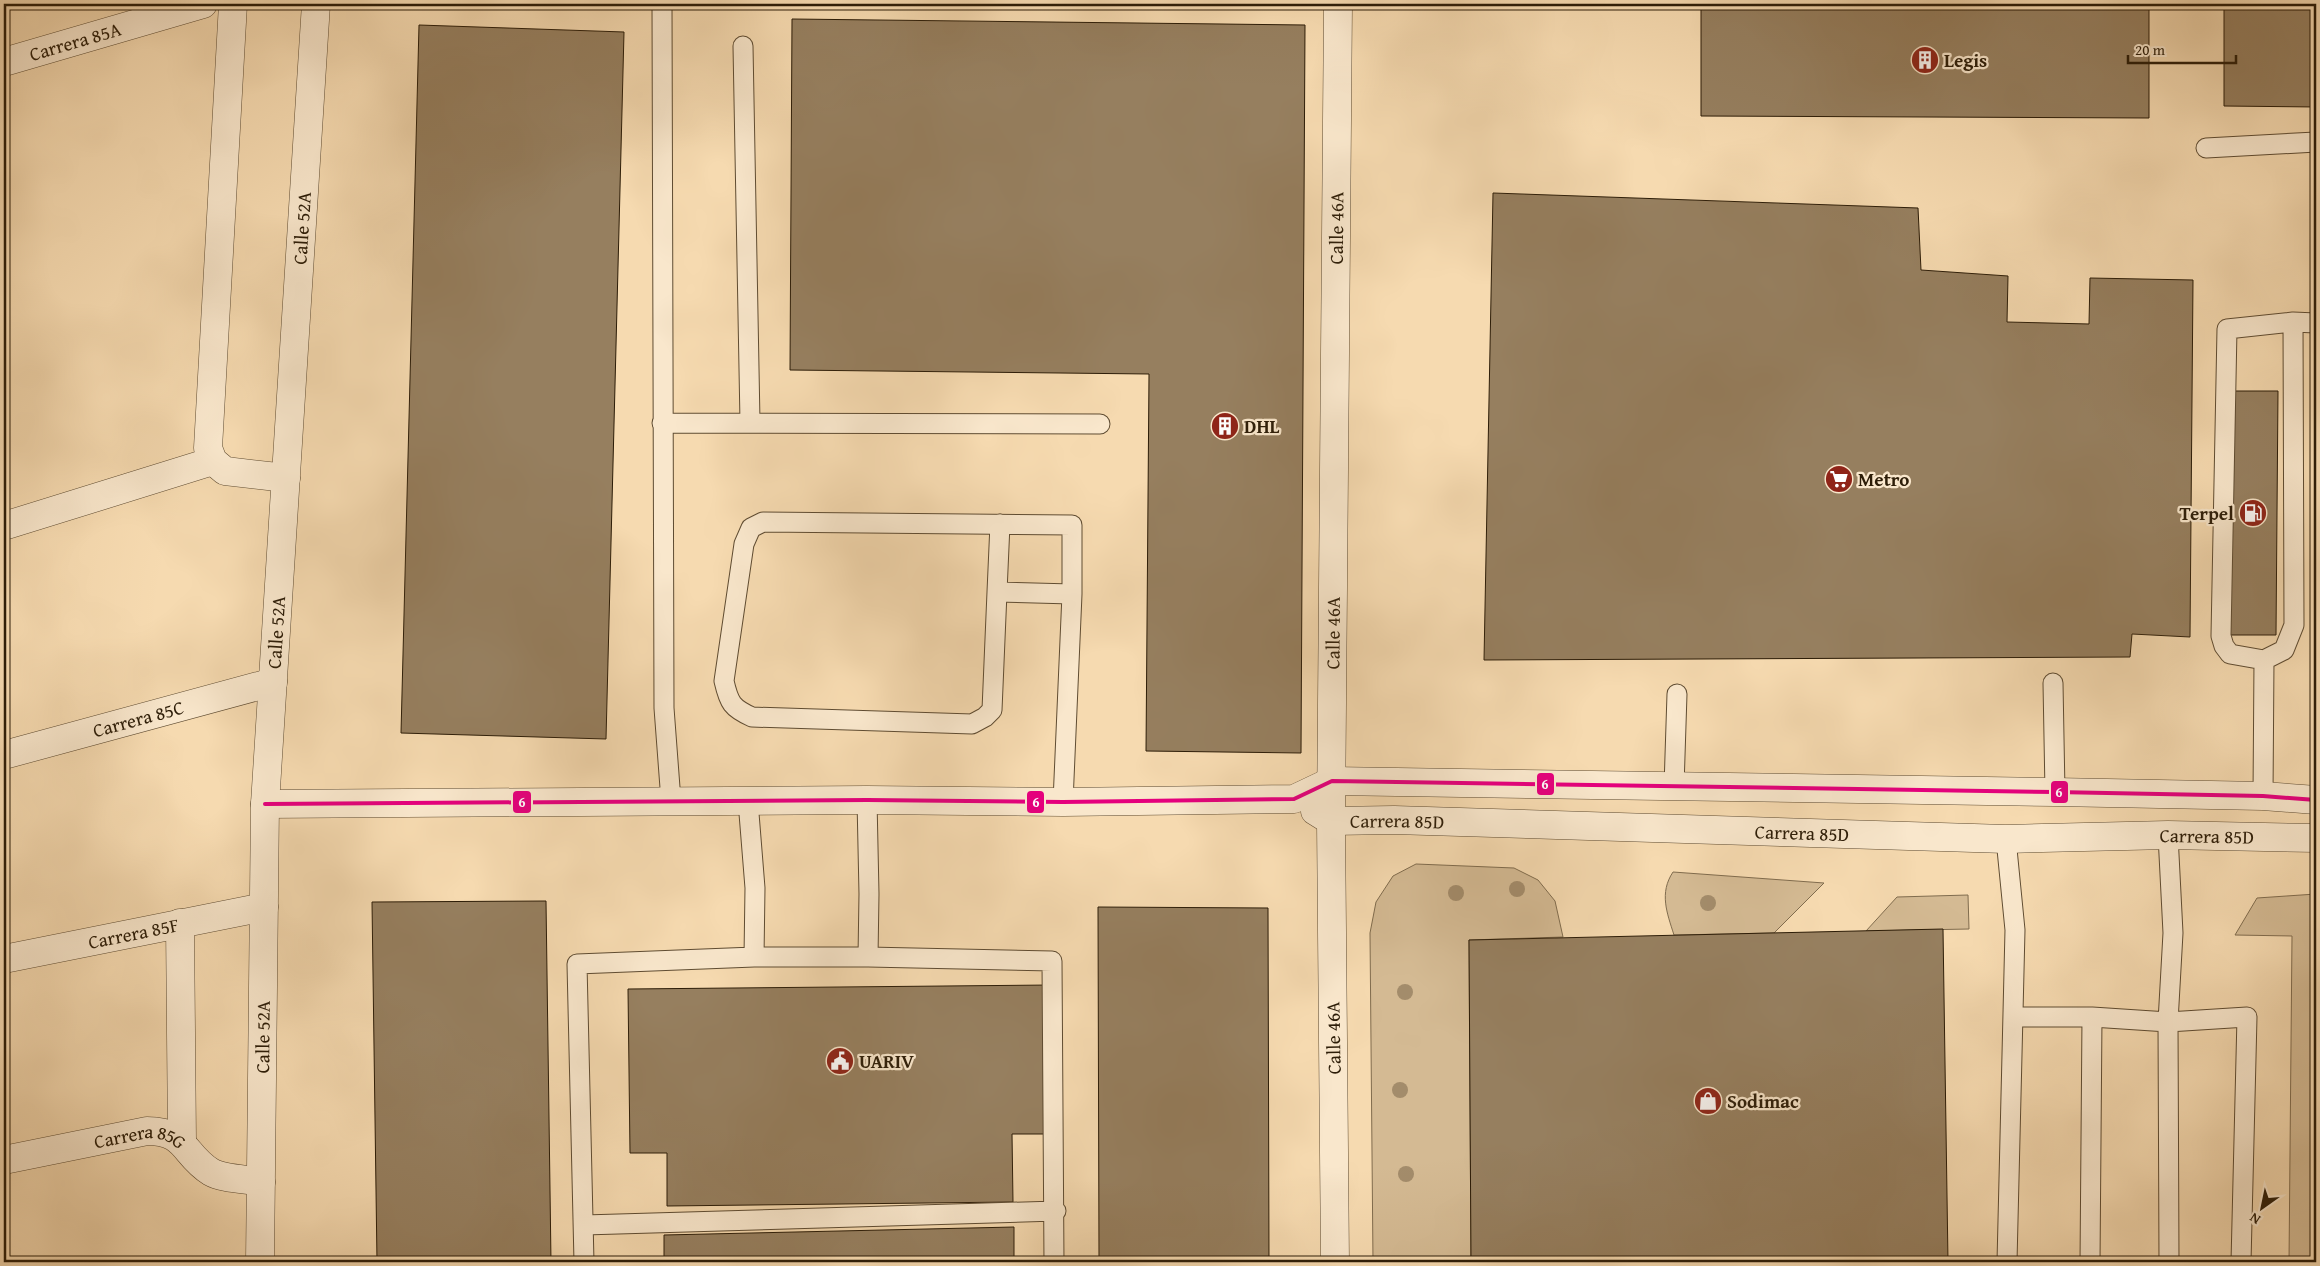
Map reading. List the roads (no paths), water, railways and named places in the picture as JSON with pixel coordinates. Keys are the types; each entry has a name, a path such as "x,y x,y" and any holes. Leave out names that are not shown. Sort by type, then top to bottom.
{"street":[{"name":"Carrera 85A","path":"4,62 203,4"},
{"path":"233,4 208,448 213,461 225,471 286,478"},
{"name":"Calle 52A","path":"260,1262 265,804 316,4"},
{"name":"Calle 46A","path":"1335,1262 1331,820 1338,4"},
{"path":"4,526 213,461"},
{"name":"Carrera 85C","path":"4,755 273,682"},
{"name":"Carrera 85D","path":"265,804 867,800 1063,802 1294,799 1332,781 2263,796 2316,800"},
{"name":"Carrera 85D","path":"1294,799 1331,820 1404,820 2006,839 2168,835 2316,838"},
{"name":"Carrera 85F","path":"4,959 264,907"},
{"path":"180,923 182,1142"},
{"name":"Carrera 85G","path":"4,1160 147,1131 164,1131 182,1142 203,1166 212,1173 261,1182"}],"lane":[{"path":"662,4 664,708 671,801"},
{"path":"743,46 750,422"},
{"path":"2206,148 2316,142"},
{"path":"2293,322 2294,625 2284,650 2264,660 2230,654 2224,646 2221,636 2227,329 2293,322 2316,323"},
{"path":"662,423 1100,424"},
{"path":"1000,524 992,710 985,717 972,724 752,717 737,710 728,699 724,682 744,544 751,528 763,522 1000,524 1072,525 1072,594 1063,802"},
{"path":"997,592 1072,594"},
{"path":"2263,796 2264,660"},
{"path":"2053,683 2055,792"},
{"path":"1674,787 1677,694"},
{"path":"867,800 868,957"},
{"path":"748,801 755,888 754,957"},
{"path":"2168,835 2172,933 2168,1022 2169,1262"},
{"path":"2006,839 2015,930 2007,1262"},
{"path":"584,1262 577,964 754,957 868,957 1052,961 1056,1211 1054,1262"},
{"path":"2013,1017 2092,1017 2168,1022 2247,1017 2241,1262"},
{"path":"2090,1262 2092,1017"},
{"path":"584,1225 1056,1211"}],"place":[{"name":"Legis","path":"1925,60"},
{"name":"DHL","path":"1225,426"},
{"name":"Metro","path":"1839,479"},
{"name":"Terpel","path":"2253,513"},
{"name":"UARIV","path":"840,1061"},
{"name":"Sodimac","path":"1708,1101"}]}
